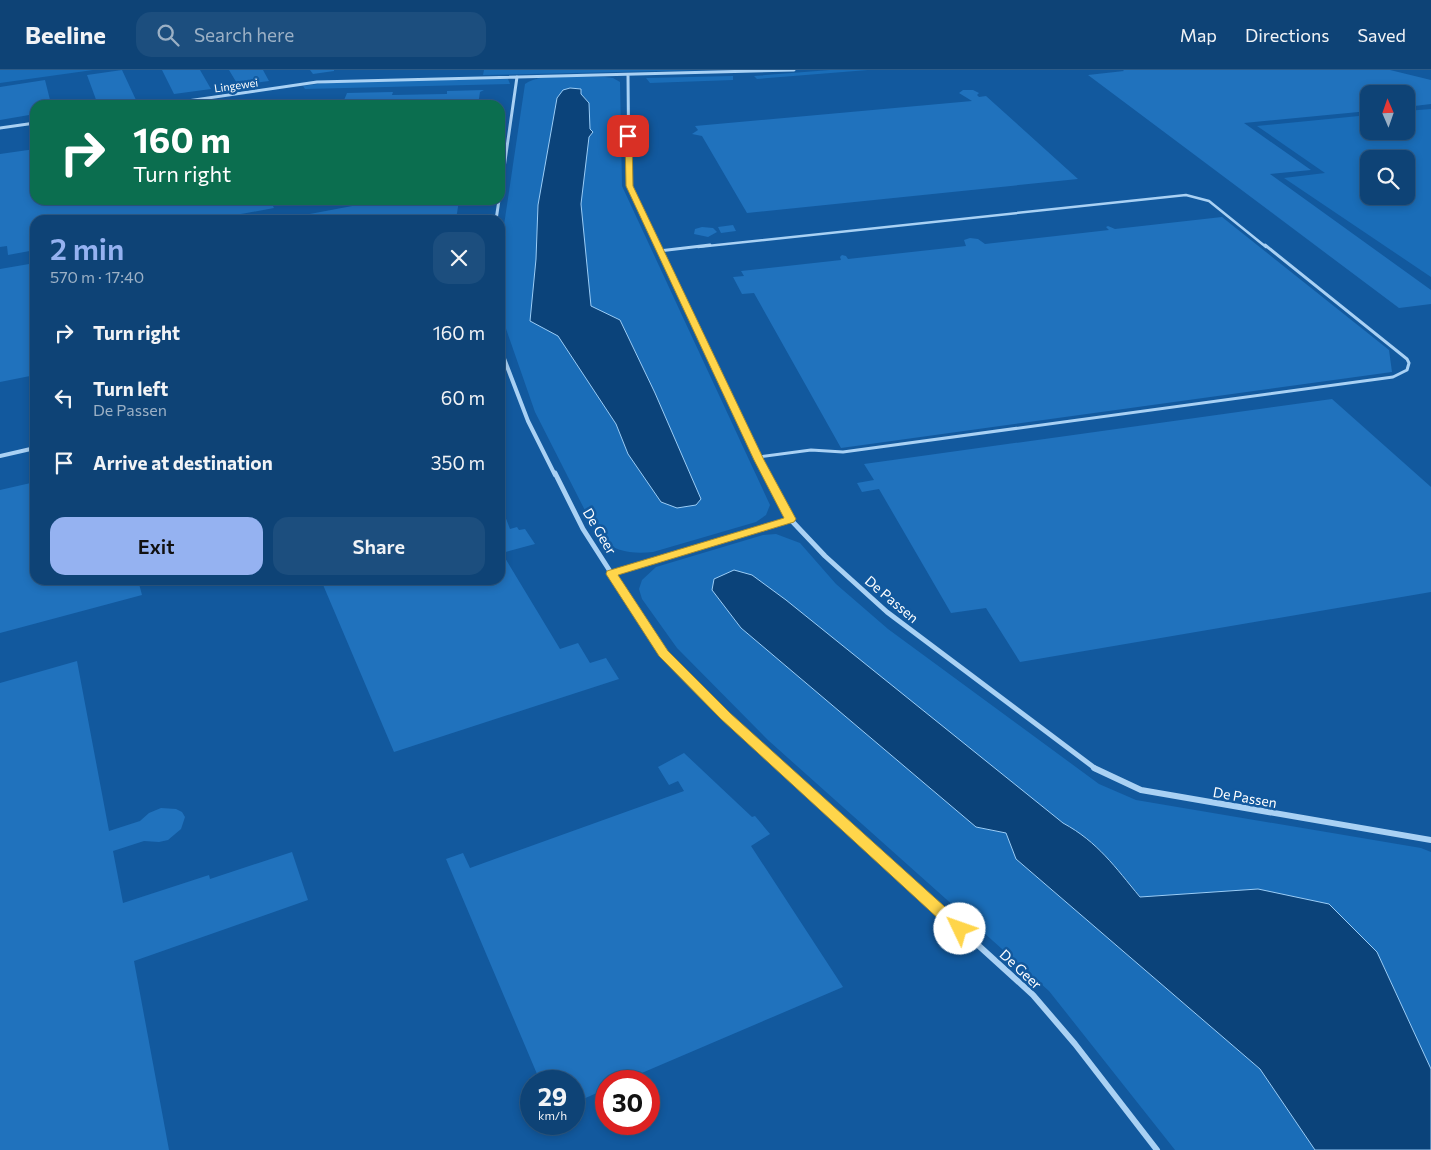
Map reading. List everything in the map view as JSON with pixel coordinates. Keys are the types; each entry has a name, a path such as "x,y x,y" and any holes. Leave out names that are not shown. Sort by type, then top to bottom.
{"street":[{"name":"Lingewei","path":"194,100 317,82 794,70"},
{"name":"De Passen","path":"628,75 629,186 790,519 825,556 887,612 1095,769 1141,790 1431,840"},
{"path":"505,161 517,77"},
{"path":"0,128 30,124"},
{"name":"De Geer","path":"505,361 528,421 583,529 663,654 726,716 1033,995 1075,1044 1156,1150"},
{"path":"0,456 30,449"},
{"path":"611,574 790,519"}],"lane":[{"path":"659,251 1163,196 1196,196 1210,201 1407,359 1409,363 1407,370 1393,377 843,452 811,450 758,456"}],"shaded area":[{"path":"0,70 93,70 0,83"},
{"path":"484,70 705,70 483,75"},
{"path":"830,70 868,70 757,79 754,76"},
{"path":"575,76 613,78 620,82 622,186 770,505 766,515 756,522 653,552 638,553 624,551 605,543 599,538 535,412 505,326 505,218 525,84 541,78","holes":["570,88 581,89 581,94 589,103 590,129 593,132 589,137 581,204 591,307 620,320 655,393 700,499 628,454 616,424 558,335 536,259 538,206"]},
{"path":"733,76 733,80 650,83 646,78"},
{"path":"508,79 510,84 305,89 303,86 332,82"},
{"path":"570,88 581,89 581,94 589,103 590,129 593,132 589,137 581,204 591,306 620,320 655,393 701,499 696,505 677,508 661,502 628,454 616,424 558,336 530,321 536,259 538,205 557,98 563,90"},
{"path":"1431,109 1431,277 1284,178 1325,173 1257,126 1360,116 1360,140 1415,140 1415,110"},
{"path":"776,534 800,543 836,584 888,629 1099,784 1136,800 1421,848 1431,852 1431,1070 1377,952 1258,889 1141,897 1105,856 1086,838 1063,823 828,635 712,590 741,628 976,827 1006,833 1016,859 1260,1069 1315,1150 1175,1150 1049,991 769,741 677,648 642,599 639,589 642,580 656,567 763,535"},
{"path":"734,570 752,575 786,600 1063,823 1086,838 1114,865 1140,897 1258,889 1329,904 1377,952 1431,1069 1431,1150 1315,1150 1260,1069 1016,859 1006,833 976,827 741,628 712,590 714,579"}],"building":[{"path":"122,70 136,100 96,100 87,75"},
{"path":"162,70 200,70 211,89 174,94"},
{"path":"229,70 263,70 269,81 238,85"},
{"path":"310,70 334,70 334,71 313,74"},
{"path":"1390,70 1431,80 1431,104 1415,106 1415,85 1360,85 1360,112 1244,123 1311,170 1270,174 1431,290 1431,304 1399,308 1088,75 1124,71"},
{"path":"45,80 50,100 30,100 30,115 0,120 0,87"},
{"path":"484,90 480,92 479,100 344,100 347,93 393,92 392,95 447,94 447,91"},
{"path":"963,90 973,90 979,93 977,95 979,97 986,96 1078,179 747,213 702,136 692,134 698,130 695,126 972,101 959,93"},
{"path":"30,150 30,205 272,205 274,208 236,215 30,215 30,251 8,255 7,246 0,247 0,154"},
{"path":"358,205 458,205 457,215 304,215"},
{"path":"1222,217 1389,350 1392,372 841,448 754,293 742,294 733,277 744,276 741,271 841,260 840,257 842,255 848,259 966,246 964,240 970,238 978,239 985,244 1109,230 1106,227 1108,226 1115,229"},
{"path":"733,225 736,231 721,233 718,227"},
{"path":"702,227 713,228 717,232 708,237 694,234 695,229"},
{"path":"30,264 30,376 0,382 0,269"},
{"path":"1332,399 1431,487 1431,592 1020,662 986,608 951,613 879,489 862,492 857,483 874,480 864,464"},
{"path":"30,483 30,585 139,585 142,595 0,633 0,490"},
{"path":"505,516 510,529 517,527 519,530 525,529 535,544 505,552"},
{"path":"505,558 560,649 578,643 590,663 606,658 619,679 394,752 323,585 505,585"},
{"path":"77,661 109,831 140,821 149,813 161,808 176,809 182,812 185,817 181,829 168,840 159,842 144,841 113,851 123,903 209,875 210,879 292,852 308,900 134,961 169,1150 0,1150 0,683"},
{"path":"684,753 752,817 755,816 770,834 751,846 843,987 649,1070 595,1070 595,1094 585,1098 585,1070 535,1070 446,859 463,853 470,868 684,791 678,781 669,785 658,767"}],"route":[{"path":"628,136 629,186 759,460 790,519 611,574 663,654 726,716 960,929"}]}
